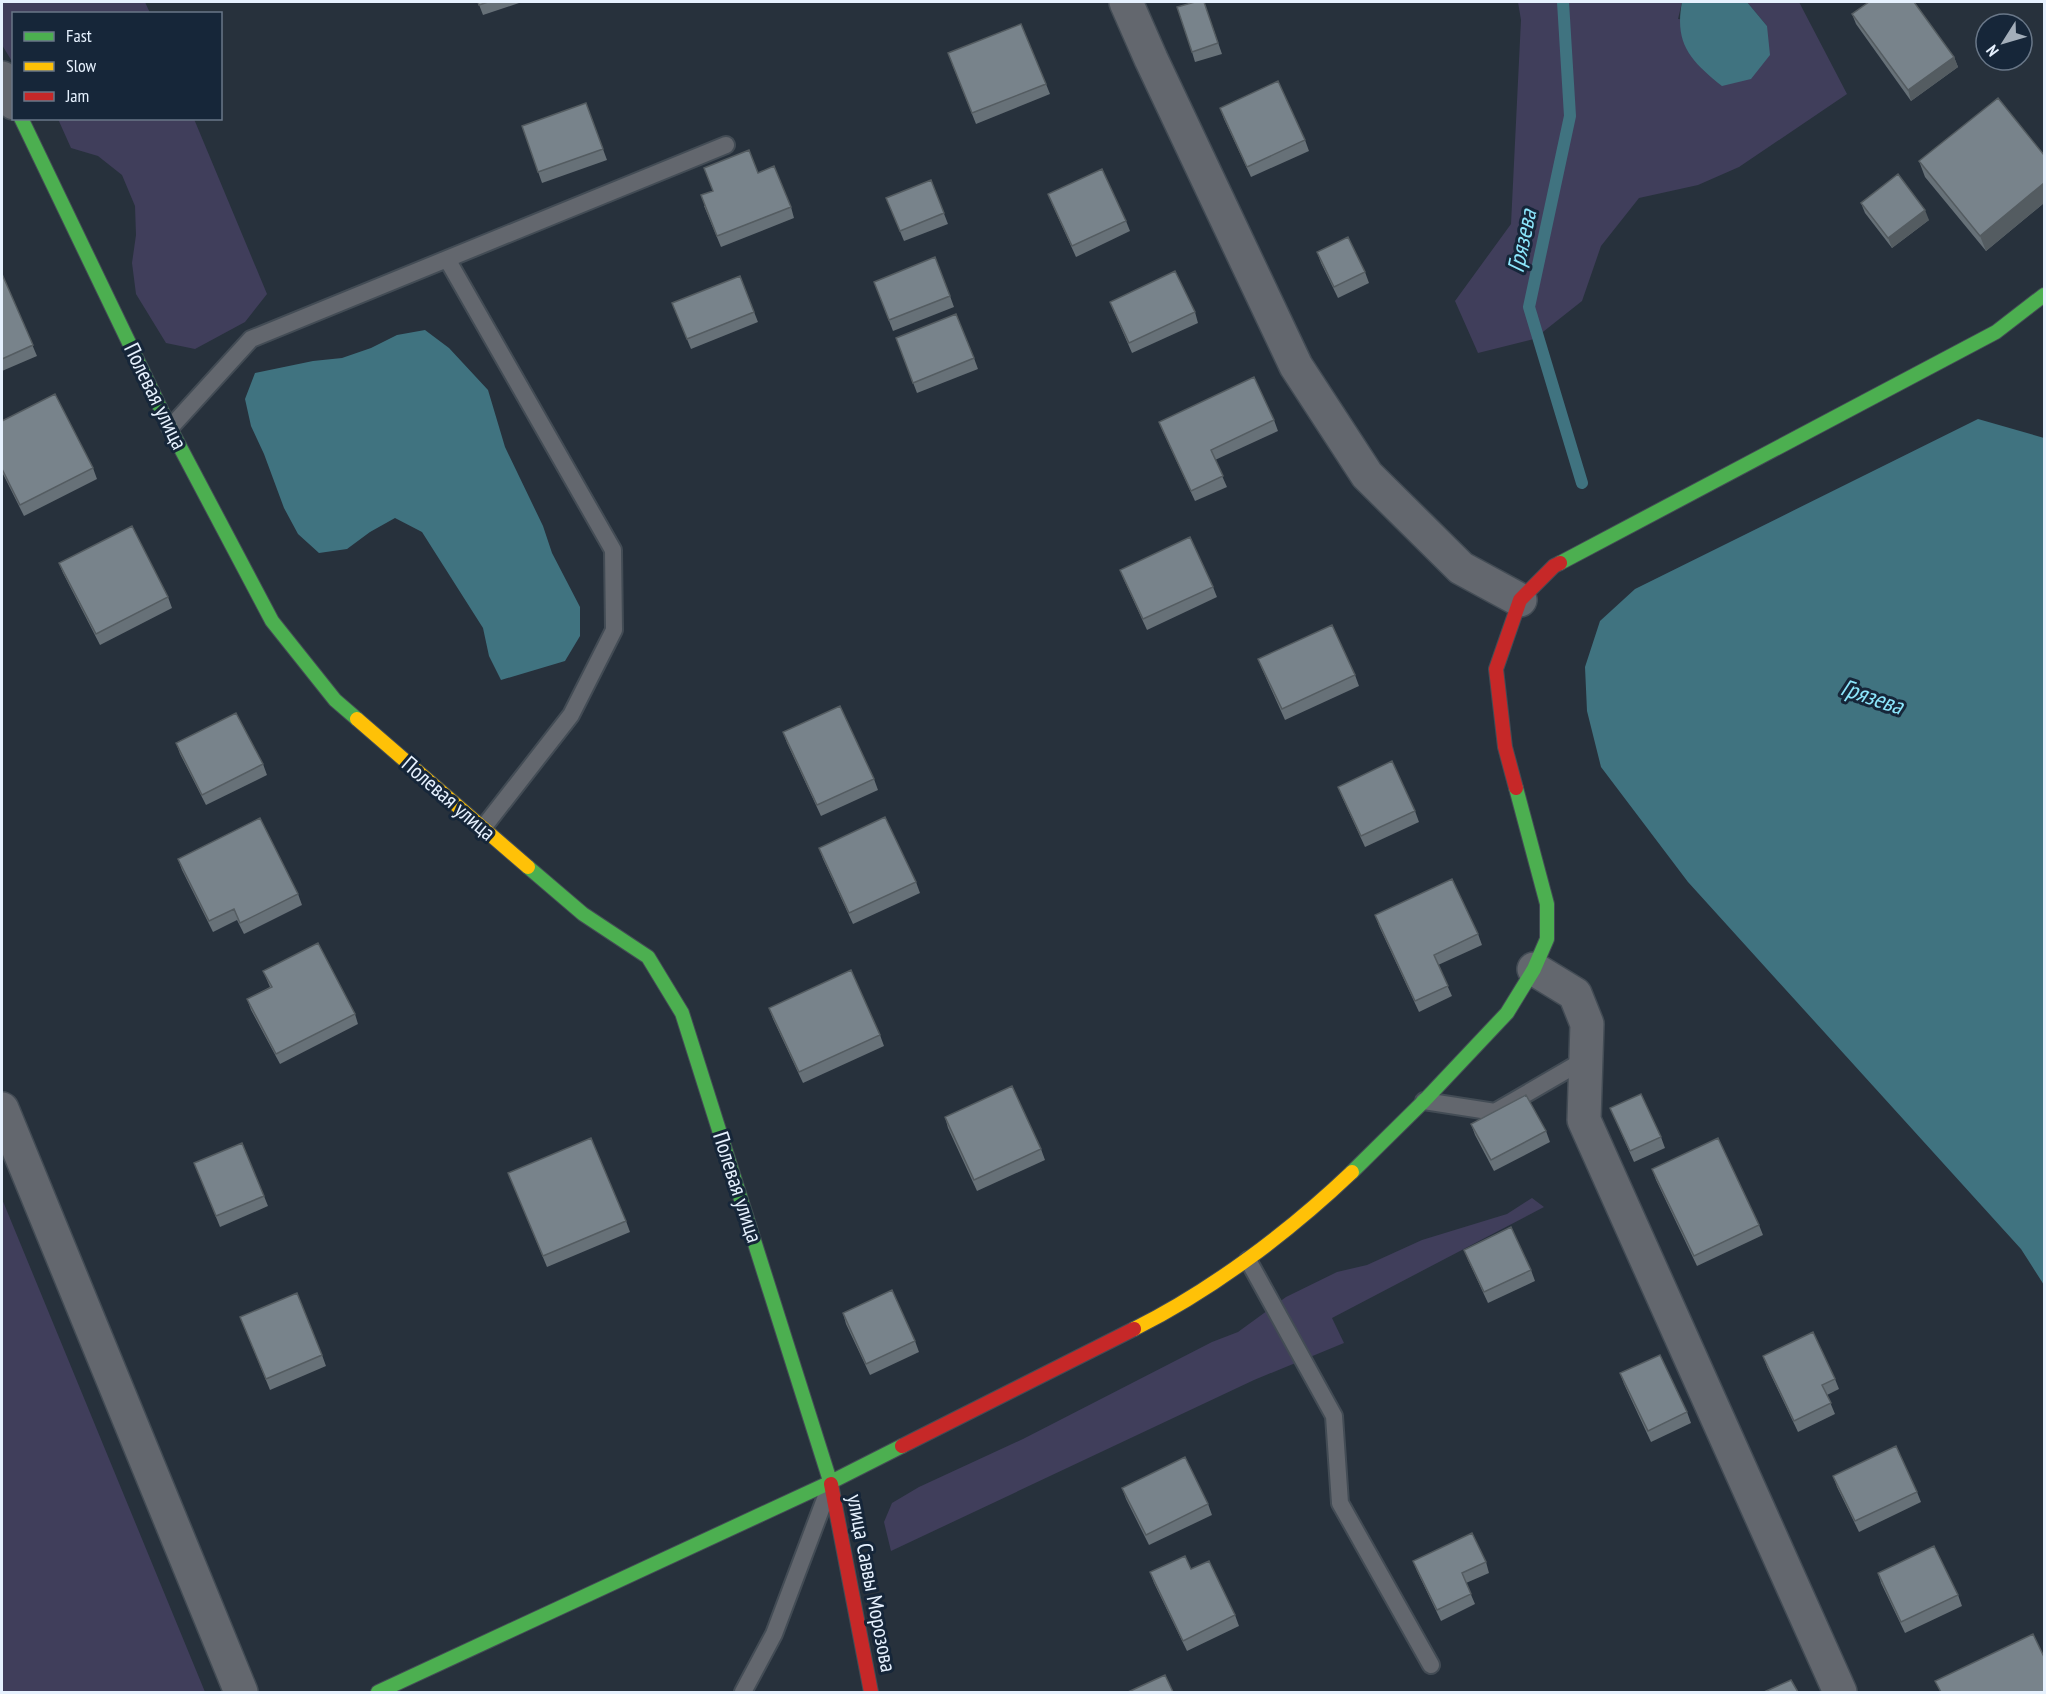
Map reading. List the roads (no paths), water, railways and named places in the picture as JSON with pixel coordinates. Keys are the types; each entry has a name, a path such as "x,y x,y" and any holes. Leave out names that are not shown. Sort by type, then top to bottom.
{"street":[{"path":"1126,2 1296,366 1367,475 1461,568 1520,600"},
{"path":"2,78 12,99"},
{"name":"Полевая улица","path":"22,120 170,428 272,621 335,700 583,914 648,957 682,1013 831,1482"},
{"path":"378,1692 831,1482 1162,1315 1248,1260 1341,1182 1424,1101 1507,1013 1534,969 1547,939 1547,904 1505,747 1496,669 1520,600 1554,566 1996,332 2044,295"},
{"path":"1534,969 1575,994 1587,1024 1584,1120 1840,1692"},
{"path":"2,1109 241,1692"},
{"name":"улица Саввы Морозова","path":"831,1482 872,1692"}],"lane":[{"path":"170,428 251,339 726,145"},
{"path":"447,259 613,549 614,630 571,715 483,828"},
{"path":"1424,1101 1495,1112 1586,1059"},
{"path":"1248,1260 1334,1416 1340,1503 1431,1665"},
{"path":"743,1692 774,1634 831,1482"}],"water":[{"path":"1682,2 1747,2 1767,26 1770,55 1751,79 1722,86 1694,60 1683,40 1680,17"},
{"path":"425,330 449,348 488,390 505,447 543,526 552,553 580,607 580,636 565,661 501,680 489,656 483,628 422,532 395,518 370,532 347,549 319,553 298,534 284,508 251,426 245,399 255,373 313,361 342,358 371,348 397,335"},
{"path":"1978,419 2044,438 2044,1285 2021,1249 1688,882 1601,767 1587,711 1585,667 1600,621 1635,589"}],"waterway":[{"name":"Грязева","path":"1563,2 1570,116 1529,307 1582,483"}]}
